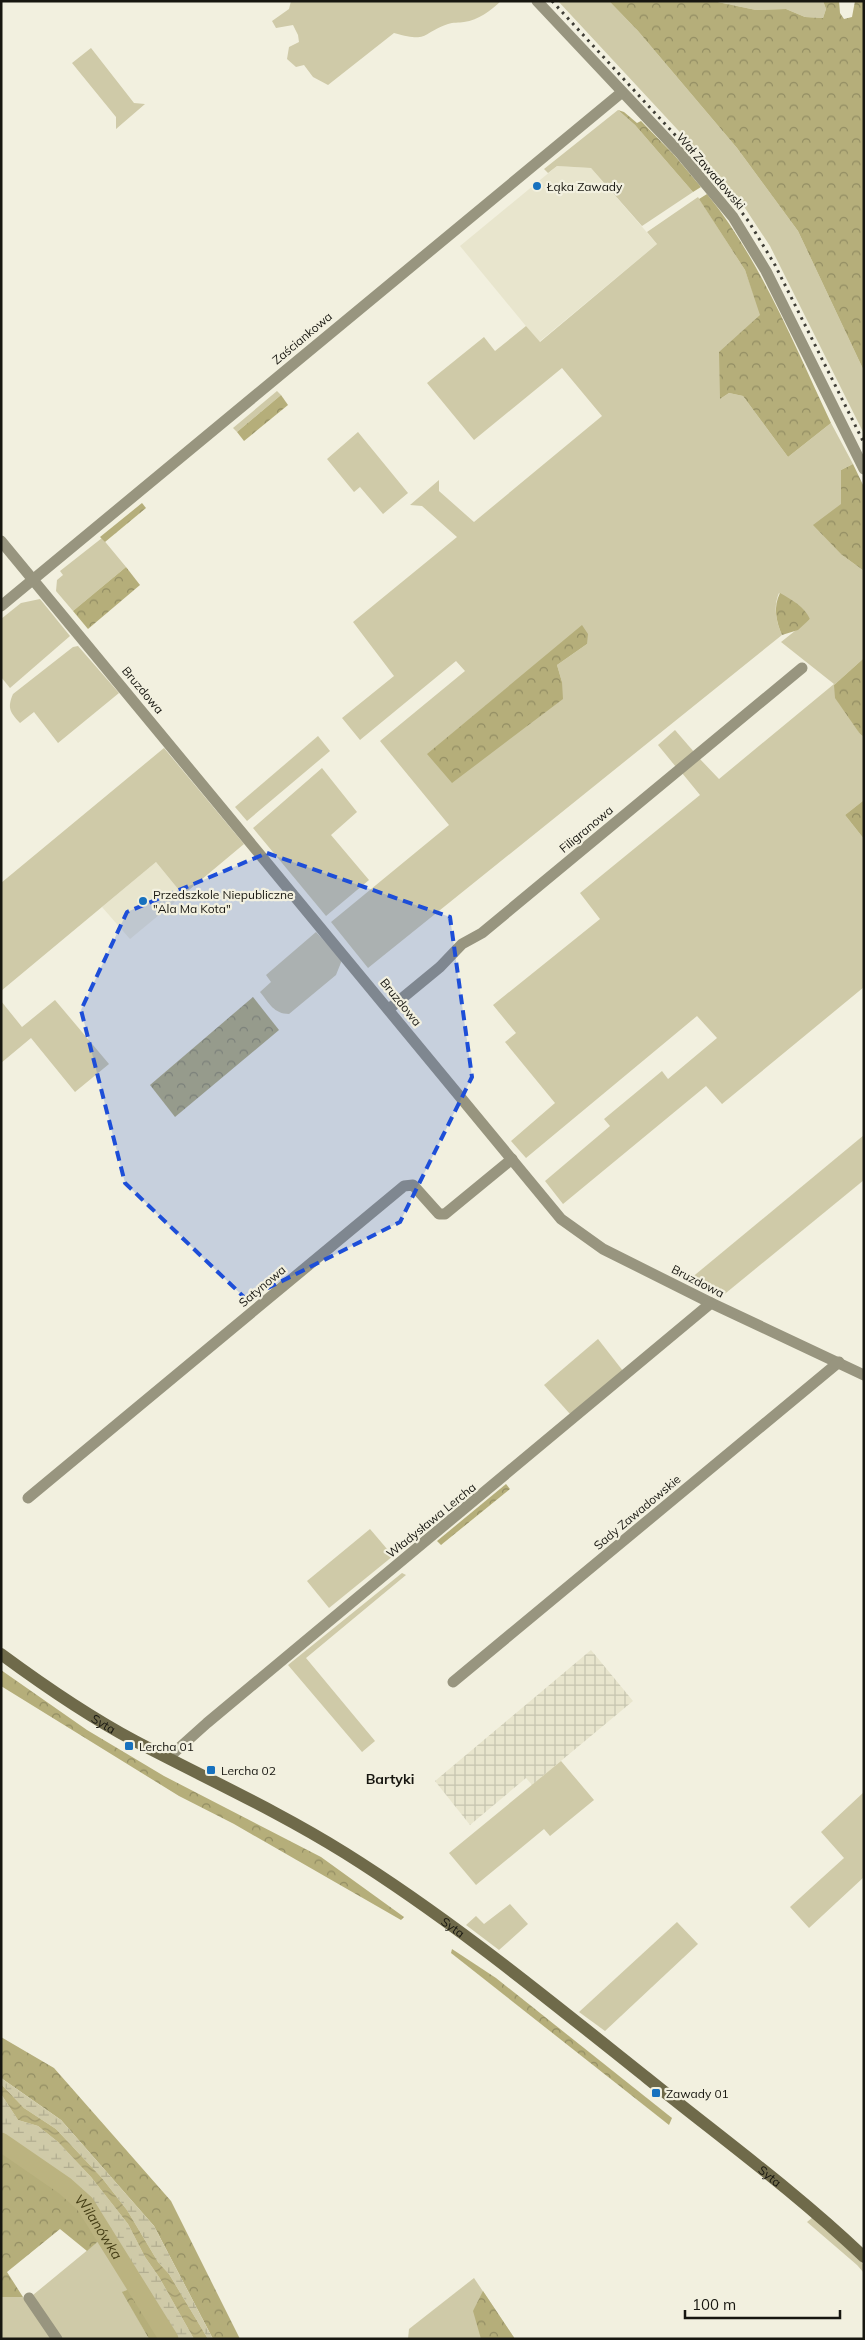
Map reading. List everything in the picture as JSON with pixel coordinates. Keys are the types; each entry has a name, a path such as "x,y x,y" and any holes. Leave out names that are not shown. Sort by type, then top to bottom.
{"street":[{"name":"Wał Zawadowski","path":"537,1 692,167 737,222 766,271 864,469"},
{"name":"Zaściankowa","path":"1,606 316,340 621,92"},
{"name":"Bruzdowa","path":"1,541 561,1219 571,1228 603,1249 711,1303 864,1375"},
{"name":"Filigranowa","path":"389,1009 440,966 462,944 482,933 802,668"},
{"name":"Satynowa","path":"28,1498 404,1186 413,1184 439,1214 446,1214 512,1159"},
{"name":"Władysława Lercha","path":"168,1758 207,1723 711,1303"},
{"name":"Sady Zawadowskie","path":"453,1682 839,1362"},
{"name":"Syta","path":"1,1654 132,1740 290,1821 343,1852 431,1909 535,1988 745,2155 838,2232 864,2257"},
{"path":"29,2298 57,2339"}],"highlighted area":[{"path":"267,853 450,917 472,1077 400,1222 246,1299 125,1183 81,1010 127,912"}],"shaded area":[{"path":"557,166 591,168 657,244 539,342 460,246"},
{"name":"Przedszkole Niepubliczne \"Ala Ma Kota\"","path":"156,862 183,895 130,939 102,907"},
{"path":"591,1650 633,1701 532,1785 526,1778 470,1825 435,1781"}],"green space":[{"path":"291,1 501,1 479,17 469,21 448,24 424,36 413,37 394,33 328,85 313,77 304,65 296,67 287,59 289,47 299,42 298,35 293,25 276,28 272,21 289,9"},
{"path":"558,1 609,1 638,31 737,148 798,231 864,371 864,434 770,246 745,208 690,143"},
{"path":"609,1 713,1 756,10 786,9 805,17 823,18 826,9 823,1 839,1 840,13 844,19 852,17 855,1 864,1 864,371 798,231 737,148 638,31"},
{"path":"713,1 823,1 826,9 823,18 805,17 786,9 756,10"},
{"path":"91,48 134,103 145,104 116,129 116,117 72,63"},
{"path":"618,110 635,125 693,192 642,226 591,168 557,166 548,173 544,169"},
{"path":"618,110 624,112 637,123 641,121 675,156 701,187 693,192 635,125"},
{"path":"707,194 726,219 760,275 790,334 831,423 788,457 743,396 729,393 720,399 719,352 760,315 745,270 699,199"},
{"path":"698,197 745,270 761,315 741,333 720,399 729,393 743,396 788,457 831,423 853,464 841,470 842,555 864,571 864,658 834,685 860,734 864,737 864,800 845,815 864,839 864,987 722,1104 706,1086 563,1204 545,1181 610,1126 604,1119 662,1071 668,1079 717,1038 697,1016 526,1158 511,1141 555,1103 505,1042 516,1033 493,1005 600,919 580,893 700,795 682,773 699,758 719,779 834,684 781,642 810,619 779,593 776,614 782,635 368,968 331,922 449,825 380,741 465,671 456,661 360,740 342,718 394,676 353,622 457,537 422,506 410,505 439,480 439,491 474,522 602,416 562,368 474,440 427,383 484,337 495,351 526,326 540,342 657,244 647,232","holes":["582,626 587,644 557,665 562,682 428,754"]},
{"path":"277,391 281,395 237,432 233,428"},
{"path":"281,395 288,405 244,441 237,432"},
{"path":"358,432 408,493 383,514 360,487 354,492 327,459"},
{"path":"853,464 864,487 864,571 842,555 813,525 841,504 841,470"},
{"path":"142,503 146,508 105,542 100,537"},
{"path":"102,538 126,567 73,611 56,591 57,580 63,575 60,571"},
{"path":"126,567 140,585 88,629 73,611"},
{"path":"780,593 801,607 810,619 798,630 782,635 776,614"},
{"path":"40,599 70,636 10,688 1,677 1,619 21,603"},
{"path":"582,625 588,634 587,644 557,665 562,682 563,699 452,783 427,754"},
{"path":"78,646 119,693 58,743 34,712 20,723 10,710 10,703 13,694 73,647"},
{"path":"864,658 864,737 835,698 834,685"},
{"path":"675,730 694,752 676,767 658,745"},
{"path":"318,736 330,751 247,821 235,807"},
{"path":"164,748 244,844 183,895 156,862 1,991 1,883"},
{"path":"322,768 357,812 331,835 369,880 326,916 253,828"},
{"path":"864,800 864,839 845,815"},
{"path":"316,932 342,960 336,975 289,1014 279,1012 272,1007 260,992 271,982 266,975"},
{"path":"253,997 279,1030 175,1117 150,1085"},
{"path":"55,1000 109,1064 75,1092 31,1038 1,1063 1,1001 22,1027"},
{"path":"864,1135 864,1180 721,1297 690,1279"},
{"path":"598,1339 623,1371 570,1414 544,1385"},
{"path":"506,1484 510,1489 441,1545 437,1541"},
{"path":"370,1529 393,1556 329,1608 307,1581"},
{"path":"402,1573 406,1575 306,1658 375,1741 362,1752 288,1665"},
{"path":"1,1670 87,1730 164,1776 321,1857 404,1917 401,1920 234,1824 179,1796 1,1686"},
{"path":"561,1761 594,1800 550,1836 544,1829 476,1885 449,1853"},
{"path":"864,1792 864,1877 809,1928 790,1907 844,1858 821,1832"},
{"path":"510,1904 528,1924 499,1950 466,1925 476,1916 484,1924"},
{"path":"677,1922 698,1944 605,2031 579,2012"},
{"path":"452,1949 496,1978 672,2118 669,2125 451,1953"},
{"path":"1,2037 54,2068 171,2201 240,2339 213,2339 154,2226 61,2120 1,2078"},
{"path":"1,2078 61,2120 154,2226 213,2339 208,2339 169,2274 158,2262 127,2210 102,2178 56,2129 24,2108 1,2084"},
{"path":"1,2094 18,2120 38,2126 58,2142 91,2177 128,2224 145,2257 159,2277 194,2339 176,2339 90,2198 1,2136"},
{"path":"1,2152 79,2206 101,2239 87,2251 60,2229 7,2272 23,2297 1,2297"},
{"path":"813,2217 864,2265 864,2273 807,2222"},
{"path":"101,2239 129,2289 123,2292 149,2339 62,2339 33,2295"},
{"path":"474,2278 515,2339 408,2339 409,2329"},
{"path":"129,2289 163,2339 149,2339 122,2292"},
{"path":"483,2291 515,2339 481,2339 473,2311"},
{"path":"1,2297 23,2297 52,2339 1,2339"}],"water":[{"path":"1,2084 24,2108 56,2129 102,2178 127,2210 158,2262 169,2274 208,2339 194,2339 159,2277 145,2257 128,2224 91,2177 58,2142 38,2126 18,2120 1,2094"}],"waterway":[{"name":"Wilanówka","path":"1,2142 65,2186 85,2204 169,2339"}],"railway":[{"path":"552,1 722,186 749,222 775,265 864,443"}],"place":[{"name":"Łąka Zawady","path":"537,186"},
{"name":"Przedszkole Niepubliczne \"Ala Ma Kota\"","path":"143,901"},
{"name":"Lercha 01","path":"129,1746"},
{"name":"Lercha 02","path":"211,1770"},
{"name":"Zawady 01","path":"656,2093"}],"district":[{"name":"Bartyki","path":"390,1779"}]}
